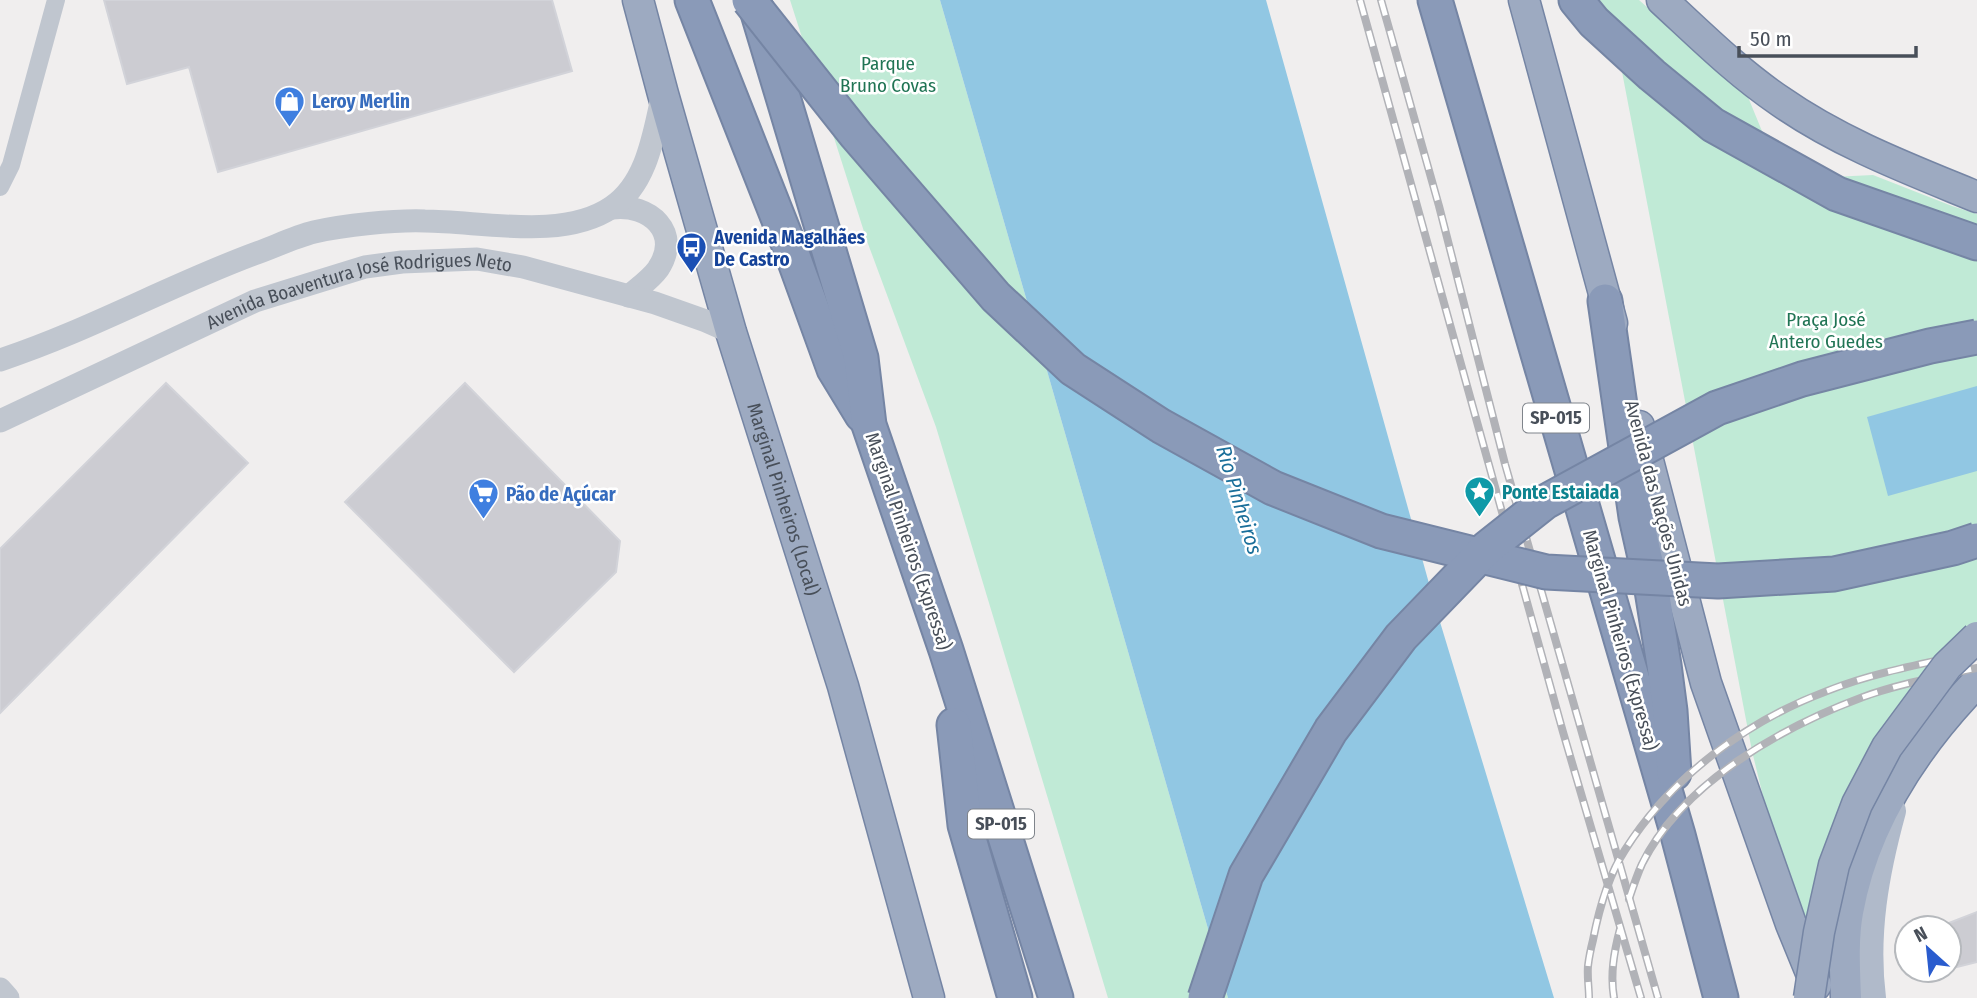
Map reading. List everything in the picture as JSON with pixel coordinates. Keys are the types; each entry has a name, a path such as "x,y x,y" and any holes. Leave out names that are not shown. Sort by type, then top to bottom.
{"highway":[{"name":"Marginal Pinheiros (Local)","path":"638,0 731,332 843,686 929,998"},
{"path":"692,0 790,248 834,369 869,425"},
{"path":"752,0 856,135 996,297 1073,369 1161,426 1273,488 1381,531 1545,572 1718,581 1834,574 1953,548 1977,540"},
{"name":"Marginal Pinheiros (Expressa)","path":"752,0 861,358 869,425 946,650 1056,998"},
{"name":"Marginal Pinheiros (Expressa)","path":"1435,0 1678,835 1721,998"},
{"name":"Avenida das Nações Unidas","path":"1524,0 1706,683 1791,924 1822,998"},
{"path":"1576,0 1594,22 1652,75 1713,125 1837,194 1977,243"},
{"path":"1662,0 1724,57 1779,101 1828,131 1896,164 1977,197"},
{"path":"1605,301 1636,517 1651,584 1670,711 1678,835"},
{"path":"1205,998 1245,875 1331,730 1401,637 1487,548 1545,502 1717,408 1802,379 1930,345 1977,337"},
{"path":"1809,998 1819,932 1834,865 1857,804 1887,747 1947,666 1977,637"},
{"path":"946,650 965,825 1016,998"},
{"path":"1846,998 1847,915 1858,867 1901,776 1929,735 1977,682"}],"main road":[{"path":"1872,998 1869,929 1874,884 1901,776"}],"street":[{"path":"0,187 11,165 56,0"},
{"path":"0,360 76,332 199,275 314,232 425,220 520,227 565,224 592,218 612,208 624,197 640,174 651,145 663,94"},
{"path":"612,208 630,207 647,212 655,218 665,239 665,253 658,269 629,296"},
{"name":"Avenida Boaventura José Rodrigues Neto","path":"0,421 255,301 365,267 402,262 477,259 523,267 681,311 731,332"},
{"path":"0,989 8,998"}],"green space":[{"name":"Parque Bruno Covas","path":"790,0 940,0 1228,998 1108,998 936,427 867,241"},
{"name":"Praça José Antero Guedes","path":"1583,0 1639,0 1748,97 1764,136 1832,177 1873,175 1977,214 1977,648 1923,705 1809,922 1792,915 1752,751 1614,30"}],"water":[{"name":"Rio Pinheiros","path":"940,0 1266,0 1437,612 1554,998 1228,998"},
{"path":"1977,386 1977,471 1888,496 1867,417"}],"building":[{"name":"Leroy Merlin","path":"104,0 552,0 572,71 218,172 189,67 127,84"},
{"path":"166,383 248,463 0,713 0,549"},
{"name":"Pão de Açúcar","path":"465,383 620,541 616,572 514,672 345,502"},
{"path":"1977,912 1977,962 1963,966 1963,918"}],"railway":[{"path":"1360,0 1563,732 1641,998"},
{"path":"1381,0 1439,206 1505,464 1658,998"},
{"path":"1589,998 1590,953 1609,882 1625,850 1644,823 1688,776 1740,735 1797,703 1864,678 1977,652"},
{"path":"1629,899 1642,864 1660,835 1682,808 1708,783 1737,761 1800,724 1832,709 1905,684 1977,668"},
{"path":"1614,998 1613,963 1620,929"}],"place":[{"name":"Leroy Merlin","path":"289,128"},
{"name":"Avenida Magalhães De Castro","path":"691,275"},
{"name":"Ponte Estaiada","path":"1479,519"},
{"name":"Pão de Açúcar","path":"483,521"}]}
